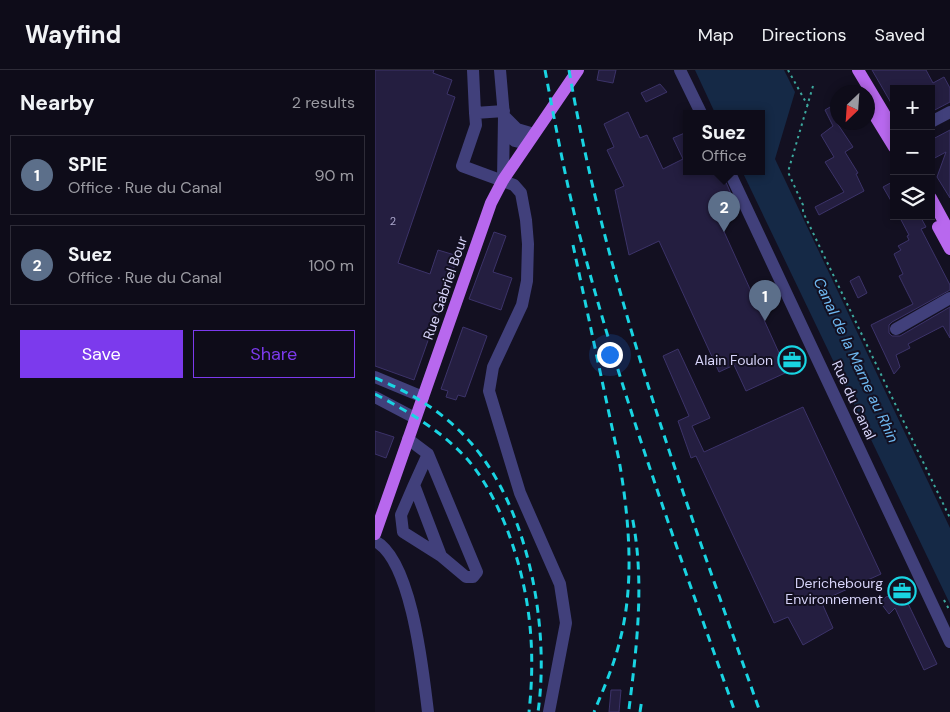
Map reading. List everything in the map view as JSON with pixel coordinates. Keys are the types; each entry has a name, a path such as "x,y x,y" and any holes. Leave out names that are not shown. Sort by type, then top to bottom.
{"main road":[{"name":"Rue Gabriel Bour","path":"375,534 487,216 503,180 577,70"},
{"path":"850,70 858,85"},
{"path":"858,70 890,123"},
{"path":"875,116 890,139"},
{"path":"935,205 950,233"},
{"path":"934,220 950,249"}],"street":[{"path":"473,70 476,125 462,166 503,180 514,186 521,193 525,220 527,281 522,305 493,367 489,391 521,493 560,584 567,623 549,712"},
{"path":"500,70 504,114 503,180"},
{"path":"680,70 700,110"},
{"path":"935,120 950,112"},
{"path":"475,113 504,114 517,129 530,139"},
{"path":"504,132 515,141 530,139"},
{"name":"Rue du Canal","path":"731,175 950,642"},
{"path":"896,329 950,298"},
{"path":"376,380 423,397"},
{"path":"375,397 415,418"},
{"path":"408,439 428,454 477,572 473,577 465,577 441,556 403,532 401,515 428,454"},
{"path":"414,485 441,556"},
{"path":"375,541 385,546 408,596 422,664 428,712"}],"path":[{"path":"788,70 808,106"},
{"path":"813,86 788,172 803,204 803,212 950,518"}],"water":[{"name":"Canal de la Marne au Rhin","path":"695,70 784,70 795,92 775,159 950,528 950,604 744,175 765,175 765,110 714,110"}],"building":[{"path":"375,70 434,70 433,73 452,80 447,94 455,97 398,263 430,274 438,250 458,256 414,380 375,366"},
{"path":"599,70 616,70 613,83 597,80"},
{"path":"872,70 926,70 933,83 944,77 950,88 950,102 935,110 935,85 890,85 890,101"},
{"path":"660,84 667,92 646,102 641,93"},
{"path":"830,107 830,120 825,110"},
{"path":"628,112 640,138 647,135 663,169 683,159 683,175 723,175 736,205 716,214 779,353 787,350 796,368 746,391 734,365 719,372 659,241 629,255 615,190 624,186 607,150 614,147 604,124"},
{"path":"830,128 830,130 842,130 853,147 845,152 858,173 856,174 864,191 819,215 815,207 844,192 825,162 834,157 821,135"},
{"path":"950,130 950,198 937,177 946,152 935,158 935,138"},
{"path":"683,134 683,159 673,138"},
{"path":"890,183 890,199 883,187"},
{"path":"901,220 922,220 926,227 921,229 950,285 950,290 892,322 889,325 889,333 892,336 900,336 950,307 950,338 943,326 908,344 910,348 896,355 900,367 894,374 871,325 913,304 899,276 903,274 894,254 901,250 898,246 909,240 907,236 909,235"},
{"path":"494,232 506,236 493,272 512,278 501,310 469,299"},
{"path":"859,276 867,293 858,298 850,281"},
{"path":"463,327 487,336 465,397 458,395 456,400 446,397 448,391 441,389"},
{"path":"678,349 710,418 692,426 704,452 803,407 881,574 821,601 833,628 803,645 788,617 774,623 696,456 691,458 678,421 689,416 663,356"},
{"path":"375,431 394,437 386,458 375,454"},
{"path":"902,591 937,664 924,670 895,608 889,614 880,602 886,597"},
{"path":"611,690 621,690 619,712 609,712"}],"railway":[{"path":"545,70 573,209 612,351 651,472 735,712"},
{"path":"569,70 604,234 627,315 677,474 760,712"},
{"path":"573,245 619,460 628,527 629,573 625,618 612,667 594,712"},
{"path":"375,378 415,397 439,413 461,432 491,470 508,501 521,535 531,571 537,607 541,644 541,679 538,712"},
{"path":"375,394 413,415 447,440 468,460 495,501 515,552 526,597 532,665 529,712"},
{"path":"629,709 637,637 639,588 636,540 632,516"},
{"path":"640,712 642,699"}],"place":[{"name":"Suez","path":"724,232"},
{"name":"SPIE","path":"765,321"},
{"name":"Alain Foulon","path":"792,360"},
{"name":"Derichebourg Environnement","path":"902,591"}]}
